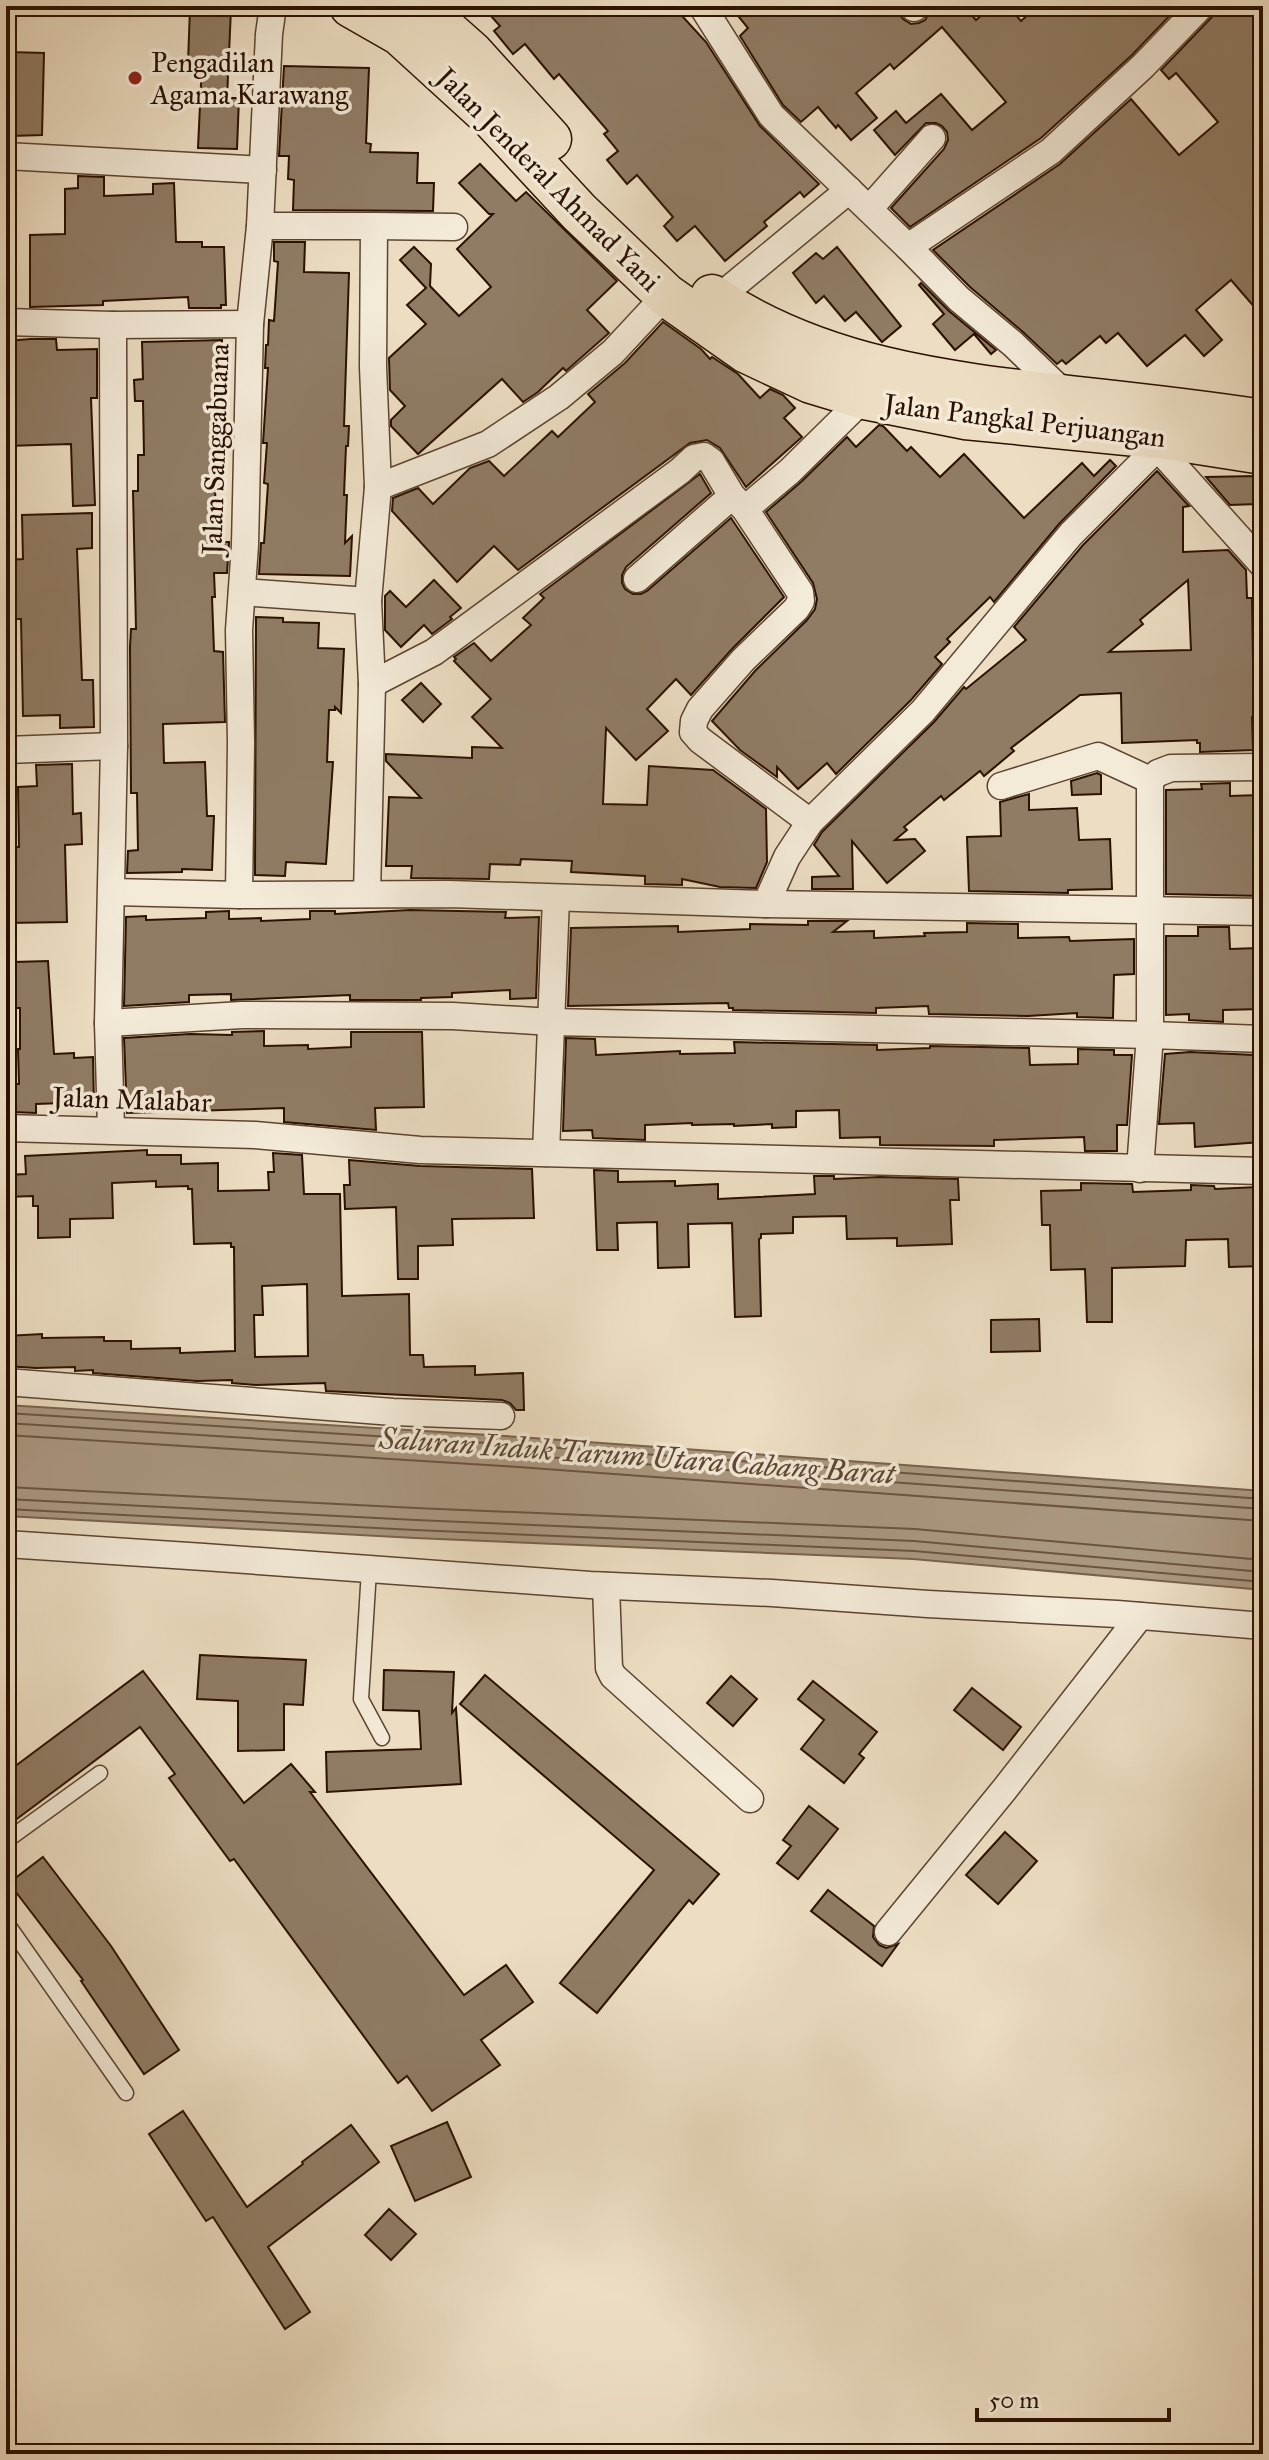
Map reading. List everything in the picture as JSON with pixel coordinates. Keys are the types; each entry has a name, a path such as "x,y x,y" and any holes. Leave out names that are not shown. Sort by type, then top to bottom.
{"main road":[{"name":"Jalan Jenderal Ahmad Yani","path":"351,6 400,34 492,118 579,212 666,295 753,338"},
{"name":"Jalan Jenderal Ahmad Yani","path":"419,6 472,53 634,231 681,275 717,299 753,338"},
{"path":"450,6 452,17 472,53"},
{"name":"Jalan Pangkal Perjuangan","path":"753,338 821,351 914,376 1001,390 1202,411 1263,421"},
{"name":"Jalan Pangkal Perjuangan","path":"753,338 811,382 864,398 965,418 1263,453"}],"street":[{"name":"Jalan Sanggabuana","path":"239,895 239,630 245,545 250,324 260,226 273,6"},
{"path":"702,6 771,115 870,208 959,299 1013,344 1067,396"},
{"path":"908,247 1051,151 1117,92 1201,6"},
{"path":"870,208 932,138"},
{"path":"6,156 263,170"},
{"path":"717,299 849,190"},
{"path":"260,226 454,227"},
{"path":"367,894 372,684 368,601 378,487 373,367 374,226"},
{"path":"378,487 488,444 559,397 613,352 666,295"},
{"path":"6,322 250,324"},
{"path":"111,1129 108,1023 114,746 113,325"},
{"path":"637,579 738,502 790,471 864,398"},
{"path":"766,904 787,857 810,822 923,711 1071,534 1162,443 1263,565"},
{"path":"372,684 434,652 694,458 704,456 711,461 800,592 801,601 700,709 693,732 810,822"},
{"path":"242,592 368,601"},
{"path":"6,750 114,746"},
{"path":"1001,786 1098,756 1150,780"},
{"path":"1140,1169 1150,1035 1150,780 1171,768 1263,767"},
{"path":"112,892 449,894 766,904 1263,912"},
{"path":"546,1153 556,898"},
{"path":"108,1023 242,1015 453,1016 552,1022 1263,1039"},
{"name":"Jalan Malabar","path":"6,1128 255,1135 420,1150 1263,1171"},
{"path":"6,1382 393,1412 501,1416"},
{"path":"6,1544 606,1586 772,1593 1263,1626"},
{"path":"606,1586 609,1668 613,1676 750,1799"},
{"path":"888,1932 1140,1616"}],"lane":[{"path":"369,1570 361,1699 382,1738"},
{"path":"6,1841 100,1773"},
{"path":"6,1922 126,2093"}],"water":[{"name":"Saluran Induk Tarum Utara Cabang Barat","path":"6,1405 505,1436 1263,1491 1263,1590 913,1559 415,1538 6,1516"}],"building":[{"path":"482,6 673,6 706,42 760,126 819,184 804,197 800,192 764,222 767,226 725,261 695,226 677,241 664,226 673,217 637,175 627,184 607,160 618,151 604,134 608,131 559,74 554,79 525,44 513,54 494,31 500,26"},
{"path":"730,6 893,6 911,24 925,20 930,6 967,6 965,8 976,20 992,6 1008,6 1021,21 1038,6 1179,6 1132,55 1041,138 910,227 891,208 944,149 947,132 936,123 926,123 895,155 874,130 896,111 906,123 941,94 972,130 1006,102 942,27 894,69 890,64 856,93 877,118 851,140 818,107 801,122 783,105 740,36 748,28"},
{"path":"1217,6 1263,6 1263,317 1231,280 1196,310 1222,340 1204,356 1185,335 1147,366 1118,333 1106,343 1100,336 1066,364 1062,360 1057,364 933,250 1060,164 1131,99 1179,155 1218,122 1176,73 1169,79 1161,70 1212,17"},
{"path":"190,8 231,9 227,98 239,98 237,149 198,148 202,63 188,63"},
{"path":"9,52 44,53 42,135 11,136"},
{"path":"284,66 369,68 366,143 371,144 370,152 418,153 417,183 434,183 433,211 293,210 294,180 288,179 289,156 279,156"},
{"path":"480,164 516,201 526,192 617,281 587,310 609,333 566,371 563,368 523,402 502,379 418,454 391,426 391,420 405,406 390,390 389,358 426,324 407,305 426,288 400,260 414,247 431,264 430,286 459,316 491,287 457,249 493,214 489,214 459,183"},
{"path":"78,176 104,177 104,196 153,194 153,184 174,183 176,242 202,242 202,247 224,247 226,305 221,305 221,308 189,308 188,297 103,301 103,305 30,307 30,235 65,234 65,189 78,188"},
{"path":"274,242 305,242 304,272 349,273 344,426 349,426 344,495 347,495 345,543 352,536 350,576 259,574 268,484 264,483 267,443 263,443 268,368 265,368 266,345 269,320 274,321 278,262 274,261"},
{"path":"837,247 901,326 882,342 856,312 845,321 824,296 816,303 793,273 816,253 823,259"},
{"path":"921,283 996,350 991,354 974,334 955,350 933,324 944,314 919,285"},
{"path":"663,322 710,359 712,357 738,374 760,398 770,389 783,395 795,408 784,418 802,437 746,487 720,448 707,440 690,443 518,570 494,546 457,582 392,511 393,498 418,488 433,504 470,468 489,461 504,476 552,431 558,437 595,402 588,394 625,363"},
{"path":"56,339 57,350 97,349 97,398 91,398 95,505 73,506 71,444 6,446 6,341"},
{"path":"222,340 222,358 214,358 219,486 215,486 216,531 219,531 219,542 229,544 227,573 214,573 215,597 212,597 214,651 223,652 225,722 163,724 164,763 205,762 207,816 214,816 212,870 127,873 128,851 138,850 137,793 131,793 130,647 131,629 136,629 133,491 138,491 138,455 144,455 143,401 135,401 134,380 143,379 142,342"},
{"path":"879,425 907,451 911,447 940,477 964,454 1024,518 1082,463 1094,476 1110,460 1116,466 1059,524 994,602 990,597 947,639 950,642 935,657 942,664 911,700 836,774 827,763 798,789 777,767 777,777 740,750 712,721 815,609 817,599 813,583 766,512 847,437 856,447"},
{"path":"1157,471 1189,506 1183,507 1183,552 1228,550 1246,570 1247,598 1252,598 1253,662 1263,661 1263,686 1259,686 1260,717 1252,717 1253,750 1200,752 1197,740 1122,743 1121,693 1080,695 1011,748 1014,751 984,776 980,771 944,800 941,796 904,827 907,830 895,840 915,839 925,851 887,883 852,841 853,889 812,889 812,877 839,876 814,845 822,832 934,722 964,687 966,689 1026,640 1014,627 1083,545","holes":["1188,580 1191,650 1109,652 1143,624 1140,620"]},
{"path":"700,474 711,493 626,567 622,575 625,589 633,594 647,591 731,518 784,597 691,695 676,679 647,709 668,731 636,760 606,728 603,804 647,805 649,766 713,770 766,809 767,862 756,888 720,887 682,879 682,885 645,884 645,876 571,872 572,861 521,859 520,865 490,864 489,879 411,878 412,866 386,866 389,797 421,798 386,761 386,754 472,758 472,747 502,748 472,717 491,699 454,661 454,657 474,643 491,661 531,625 523,618 544,598 540,594"},
{"path":"1256,476 1257,504 1230,505 1206,477"},
{"path":"92,513 92,548 77,549 82,680 93,680 94,727 60,728 60,715 23,716 21,619 6,619 6,560 23,559 22,515"},
{"path":"434,580 461,608 432,634 424,625 401,647 385,630 385,596 390,591 406,607"},
{"path":"256,617 283,618 283,622 319,623 318,648 344,649 341,713 335,707 335,710 329,710 327,762 333,762 326,864 286,862 285,876 255,875"},
{"path":"421,683 441,704 423,722 402,700"},
{"path":"72,764 73,814 81,813 82,844 65,845 67,922 6,923 6,847 19,847 18,787 37,786 36,765"},
{"path":"1097,773 1101,775 1101,794 1072,795 1071,781"},
{"path":"1230,783 1230,796 1260,795 1263,896 1166,894 1166,790 1202,789 1201,784"},
{"path":"1029,794 1029,810 1077,808 1079,840 1110,839 1112,889 1068,890 1068,893 969,891 967,837 1001,836 1000,802"},
{"path":"410,910 506,912 505,918 539,917 536,998 510,999 510,990 452,993 452,997 421,1000 350,1000 350,995 231,1000 231,994 189,995 189,1002 124,1006 126,917 146,916 146,920 206,918 206,912 229,911 229,919 261,918 261,921 310,919 310,911 335,911 335,914"},
{"path":"808,921 847,921 833,932 874,931 874,938 967,932 967,923 1018,924 1018,938 1069,937 1070,941 1134,939 1134,974 1114,975 1113,1018 1077,1017 1077,1013 1028,1016 929,1014 928,1006 876,1008 876,1013 733,1010 728,1003 568,1006 571,928 678,926 678,932 750,929 750,924 808,925"},
{"path":"1198,927 1229,927 1230,949 1258,948 1261,1009 1223,1010 1223,1022 1189,1020 1189,1014 1166,1015 1166,936 1198,936"},
{"path":"48,961 54,1054 74,1053 74,1058 93,1057 94,1106 89,1106 89,1102 36,1104 36,1113 13,1112 12,1084 19,1084 20,1049 20,1008 16,1008 14,962"},
{"path":"264,1031 264,1046 308,1045 308,1049 351,1047 351,1032 422,1032 424,1107 375,1108 376,1130 284,1122 284,1108 127,1113 124,1038"},
{"path":"566,1038 595,1039 596,1055 680,1051 680,1054 735,1053 734,1042 877,1045 877,1050 930,1046 1029,1048 1030,1065 1078,1064 1078,1049 1114,1050 1114,1055 1132,1055 1127,1125 1117,1125 1117,1151 1085,1151 1084,1137 994,1140 994,1146 880,1145 880,1137 840,1138 839,1110 796,1111 796,1127 772,1128 772,1124 645,1125 645,1140 593,1138 592,1130 563,1131"},
{"path":"1165,1054 1254,1055 1255,1105 1260,1104 1261,1142 1195,1147 1194,1123 1159,1124"},
{"path":"147,1150 147,1155 181,1155 181,1164 218,1163 218,1191 269,1190 268,1172 274,1172 273,1153 302,1155 304,1194 340,1194 342,1296 409,1294 410,1355 423,1355 424,1367 475,1366 475,1375 523,1373 524,1410 516,1410 502,1400 326,1391 325,1383 256,1385 232,1383 232,1380 197,1381 93,1373 93,1370 75,1371 75,1367 6,1366 6,1336 104,1337 104,1341 131,1341 131,1349 180,1348 180,1353 235,1351 234,1247 231,1243 194,1244 192,1189 188,1186 156,1187 156,1181 112,1183 113,1218 70,1219 70,1237 38,1238 38,1206 33,1206 33,1196 6,1197 6,1175 26,1174 25,1156","holes":["307,1284 308,1356 255,1357 254,1315 263,1315 262,1286"]},
{"path":"349,1160 420,1166 532,1169 534,1218 452,1219 453,1245 418,1246 418,1279 398,1279 396,1207 345,1209 344,1185 350,1185"},
{"path":"594,1170 618,1171 618,1182 675,1181 675,1186 718,1184 718,1199 815,1194 814,1176 834,1176 834,1179 958,1179 959,1200 950,1200 952,1244 897,1246 897,1238 847,1239 846,1216 793,1217 793,1233 761,1234 759,1239 761,1316 735,1317 732,1223 688,1224 689,1267 658,1268 657,1222 617,1223 618,1250 597,1250"},
{"path":"1081,1183 1132,1184 1133,1192 1191,1190 1191,1185 1214,1186 1215,1189 1258,1187 1259,1225 1263,1225 1263,1266 1229,1267 1228,1239 1186,1240 1185,1266 1112,1268 1112,1322 1087,1322 1085,1269 1051,1270 1050,1225 1042,1225 1041,1191 1081,1190"},
{"path":"1039,1319 1040,1351 991,1352 991,1320"},
{"path":"200,1655 306,1660 303,1705 284,1704 284,1750 238,1751 238,1701 197,1699"},
{"path":"384,1670 454,1672 452,1713 456,1708 461,1784 327,1792 326,1752 421,1749 419,1711 383,1710"},
{"path":"143,1671 244,1803 291,1764 315,1792 310,1792 464,1995 506,1965 533,2002 481,2040 500,2065 432,2111 407,2076 398,2083 234,1859 230,1861 169,1778 175,1774 140,1727 6,1827 6,1773"},
{"path":"485,1675 719,1874 693,1904 689,1900 597,2013 560,1983 654,1870 460,1704"},
{"path":"731,1676 757,1699 733,1726 707,1703"},
{"path":"813,1681 877,1732 859,1754 864,1758 844,1783 801,1749 824,1720 798,1699"},
{"path":"972,1688 1021,1727 1003,1750 954,1710"},
{"path":"809,1806 838,1829 798,1879 777,1863 791,1846 783,1840"},
{"path":"1005,1832 1037,1861 998,1904 966,1875"},
{"path":"43,1857 111,1946 179,2050 144,2074 83,1980 9,1883"},
{"path":"828,1890 874,1926 873,1937 879,1945 886,1948 898,1944 882,1966 811,1911"},
{"path":"183,2111 247,2207 351,2125 379,2162 268,2247 310,2312 285,2329 213,2217 206,2221 149,2134"},
{"path":"447,2122 471,2177 415,2201 391,2146"},
{"path":"389,2209 416,2234 391,2260 365,2235"}],"place":[{"name":"Pengadilan Agama Karawang","path":"135,78"}]}
